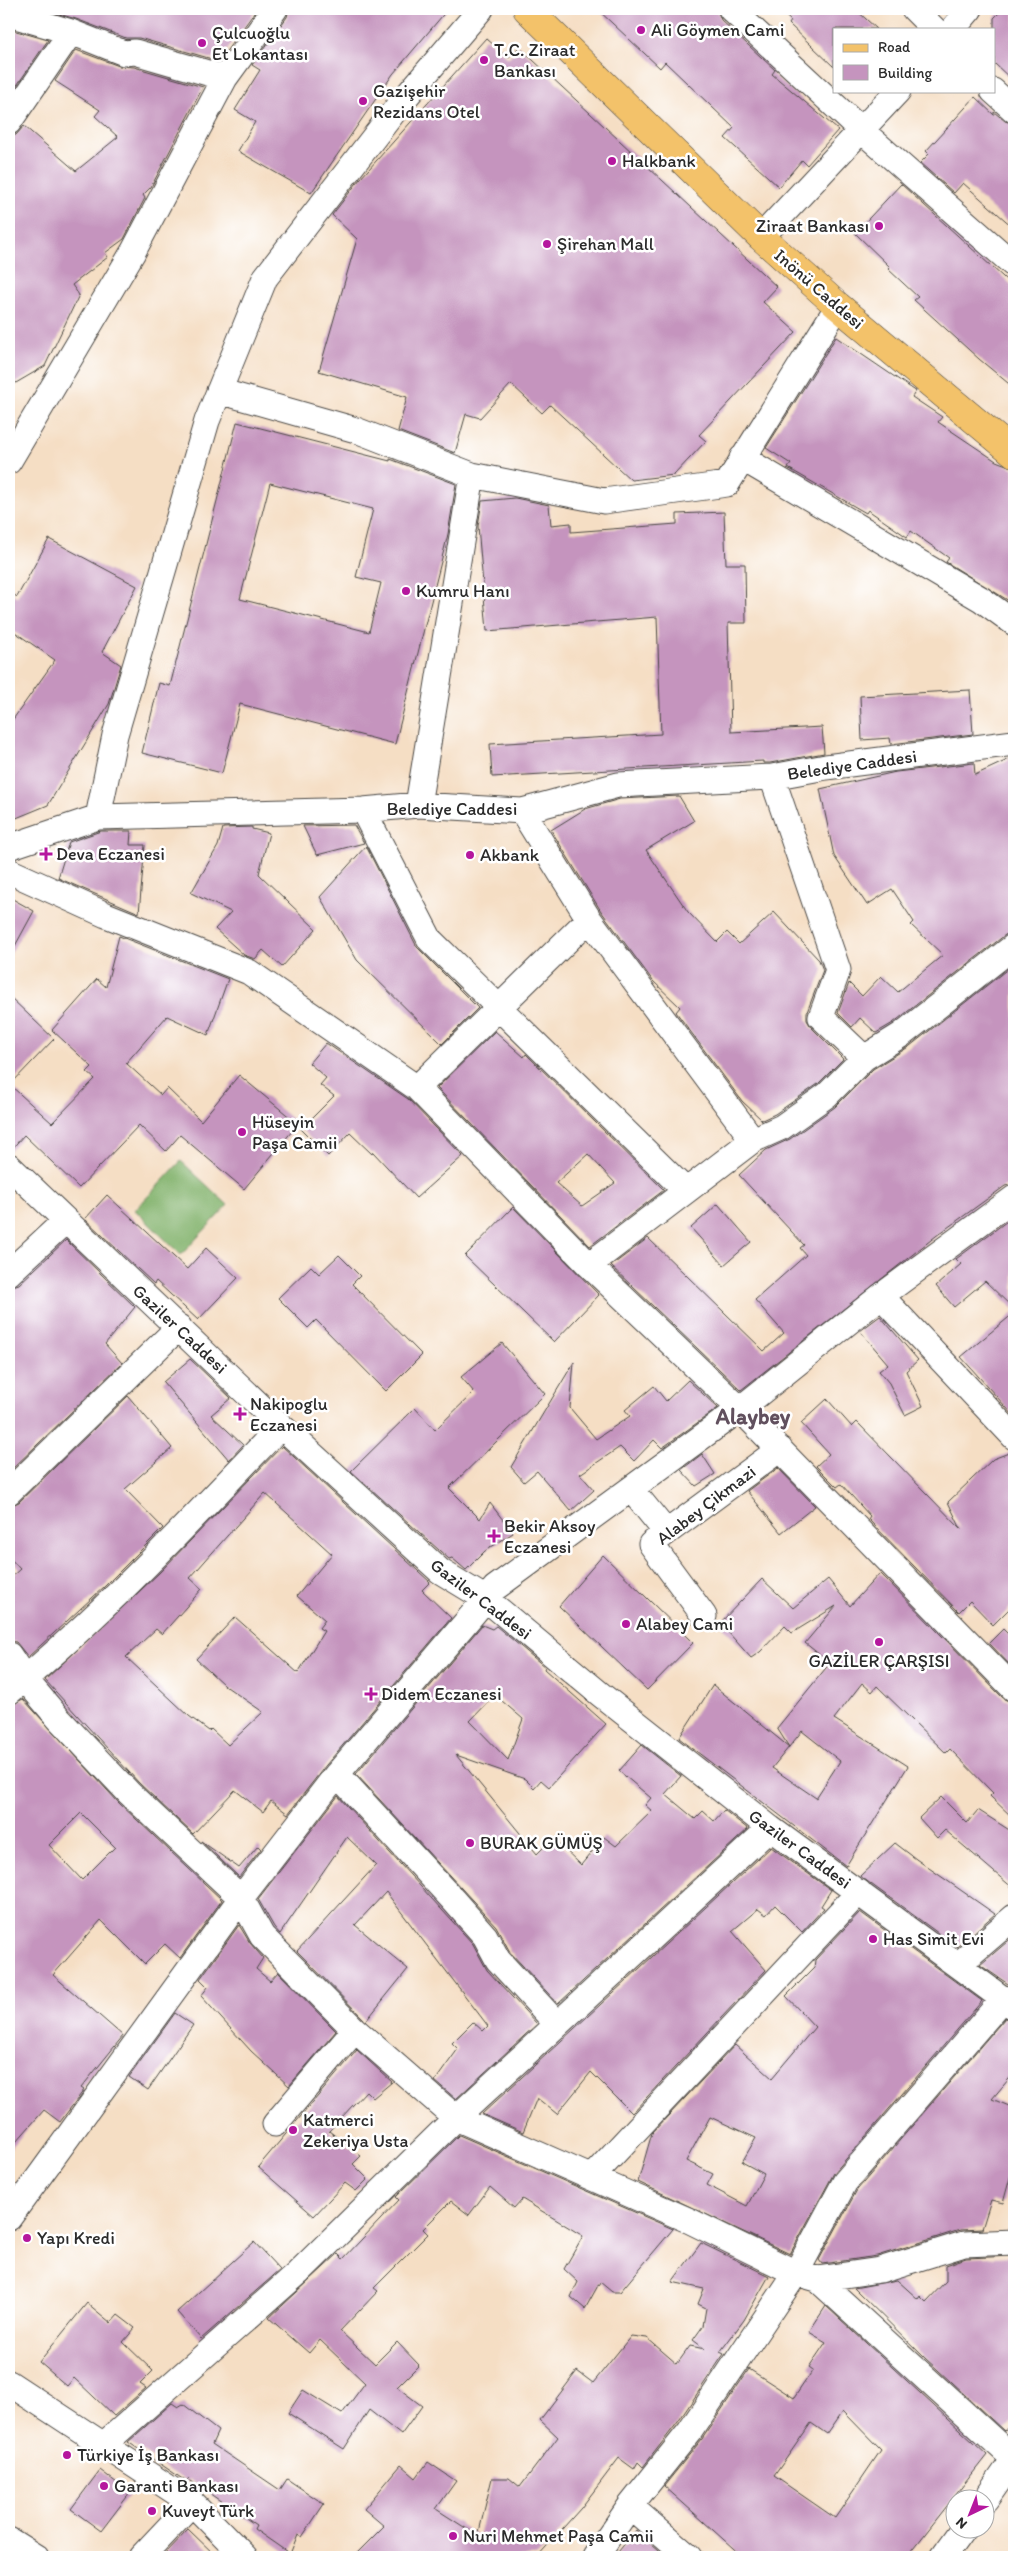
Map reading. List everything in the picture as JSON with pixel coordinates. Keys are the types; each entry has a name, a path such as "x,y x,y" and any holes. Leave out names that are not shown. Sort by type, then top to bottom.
{"main road":[{"name":"Inönü Caddesi","path":"527,9 761,237 838,306 1014,453"}],"street":[{"path":"9,461 133,252 225,78 275,9"},
{"path":"98,818 115,735 207,421 265,278 399,105 481,9"},
{"path":"731,9 861,130 1014,265"},
{"path":"914,9 933,28"},
{"path":"954,28 970,9"},
{"path":"9,14 71,32 124,53 135,52 225,78"},
{"path":"9,122 71,32"},
{"path":"761,237 897,92"},
{"path":"994,92 1014,110"},
{"path":"219,391 356,430 472,475 604,501 727,484 838,306"},
{"path":"742,458 981,599 1014,623"},
{"path":"418,805 472,475"},
{"name":"Belediye Caddesi","path":"9,847 98,818 363,810 418,805 522,811 618,785 772,777 826,767 1014,743"},
{"path":"772,777 838,970 821,1017 864,1058"},
{"path":"363,810 430,940 686,1191"},
{"path":"522,811 589,919 753,1140"},
{"path":"9,871 106,915 248,972 417,1088 589,1265 780,1449 1014,1689"},
{"path":"417,1088 589,919"},
{"path":"589,1265 753,1140 782,1127 827,1096 864,1058 901,1036 1014,946"},
{"name":"Gaziler Caddesi","path":"9,1166 281,1426 440,1571 491,1594 600,1694 770,1828 959,1964 1009,2003"},
{"path":"9,2218 241,1898 337,1774 491,1594 740,1409 881,1296 1014,1198"},
{"path":"9,1273 65,1221"},
{"path":"881,1296 1014,1437"},
{"path":"9,1492 178,1327"},
{"path":"17,1685 134,1579 281,1426"},
{"name":"Alabey Çikmazi","path":"704,1616 651,1544 780,1449"},
{"path":"631,1489 666,1532"},
{"path":"9,1655 17,1685 241,1898 262,1936 355,2030 456,2118 592,2177 807,2276 1014,2459 994,2488"},
{"path":"337,1774 485,1936 498,1960 523,1990 557,2024"},
{"path":"102,2446 298,2273 456,2118 770,1828"},
{"path":"592,2177 859,1892"},
{"path":"959,1964 1014,1916"},
{"path":"595,2557 630,2506 690,2431 807,2276 845,2182 1009,2003"},
{"path":"275,2124 355,2030"},
{"path":"807,2276 880,2270 964,2244 1014,2242"},
{"path":"9,2383 102,2446 192,2503 245,2557"},
{"path":"141,2557 192,2503"},
{"path":"630,2506 689,2557"},
{"path":"943,2557 957,2538"},
{"path":"9,2540 36,2557"}],"green space":[{"path":"181,1161 228,1205 181,1255 135,1210"}],"building":[{"path":"42,9 257,9 219,61 139,38 126,38 76,19"},
{"path":"289,9 448,9 393,74 311,193 238,151 255,122 235,110 260,70 252,65 287,17"},
{"path":"597,9 717,9 721,20 775,70 772,74 838,130 807,165 802,160 779,187 725,138 734,128 665,62 660,68"},
{"path":"778,9 855,9 876,28 833,28 833,66 789,24 791,21"},
{"path":"1003,9 1014,9 1014,82 996,65 996,28 994,28 994,18"},
{"path":"9,29 48,40 9,97"},
{"name":"Şirehan Mall","path":"486,38 508,58 519,47 777,287 763,302 796,332 699,435 706,441 674,475 631,480 550,405 542,413 511,384 480,418 466,414 455,453 398,431 407,397 319,371 357,239 332,215 360,179"},
{"path":"76,50 119,66 134,67 203,87 151,187 143,195 145,198 124,239 105,253 108,257 72,285 79,295 45,366 9,387 9,136 16,135 24,126 76,171 118,137 95,116 100,110 55,81"},
{"path":"975,97 994,115 994,112 1005,121 1014,124 1014,228 963,183 954,193 920,163 929,154 926,151"},
{"path":"901,184 1014,287 1014,388 914,300 918,297 888,269 890,267 855,233"},
{"path":"836,337 916,391 912,397 942,417 938,422 996,461 1014,468 1014,604 946,562 949,558 911,531 907,537 868,510 866,513 788,468 791,464 766,448"},
{"name":"Kumru Hanı","path":"237,422 390,461 390,459 456,484 448,534 395,744 240,704 222,773 142,753 159,683 170,686","holes":["270,483 373,509 356,577 381,583 369,632 240,599"]},
{"path":"515,498 549,505 551,525 571,523 571,532 677,524 677,514 724,512 726,564 745,564 746,623 728,623 731,732 822,727 824,753 770,763 763,763 763,761 492,777 490,744 661,734 657,617 487,631 478,526 482,501"},
{"path":"49,539 137,586 102,652 121,665 109,704 48,805 9,821 9,725 55,660 9,628 9,591 17,597"},
{"path":"970,690 973,734 891,744 890,738 862,740 860,696"},
{"path":"1014,757 1014,932 1005,935 893,1023 876,1033 860,1018 852,1027 838,1013 849,983 862,996 881,976 898,992 943,955 911,925 914,922 892,889 867,905 834,856 820,789 896,772 974,763 975,775"},
{"path":"679,796 694,821 646,850 688,912 717,942 727,932 739,944 774,912 819,960 823,970 807,1012 807,1020 811,1027 843,1059 818,1084 775,1114 762,1120 742,1101 676,1012 680,1007 653,981 601,911 551,830 585,809 620,799"},
{"path":"354,825 364,843 317,855 303,826"},
{"path":"252,827 252,829 269,833 259,874 316,929 282,967 263,950 255,959 244,955 215,929 231,912 191,893 218,846 223,828"},
{"path":"101,831 131,831 130,845 145,845 139,913 58,878 69,842"},
{"path":"366,846 417,947 478,1008 442,1044 357,960 320,897"},
{"path":"9,897 34,911 9,957"},
{"path":"119,936 228,979 208,1035 167,1016 126,1063 161,1095 167,1088 201,1121 239,1075 298,1124 244,1189 180,1135 166,1151 139,1125 79,1188 24,1135 9,1152 9,996 54,1039 10,1085 52,1123 95,1079 87,1072 92,1067 52,1030 97,979 106,987"},
{"path":"1014,964 1014,1184 1005,1186 936,1236 741,1390 611,1266 648,1238 764,1351 784,1333 755,1300 806,1255 800,1248 804,1245 739,1175 766,1150 790,1139 835,1107 873,1069 910,1046"},
{"path":"495,1031 524,1057 526,1054 664,1190 590,1246 437,1088","holes":["588,1154 615,1183 582,1206 556,1183"]},
{"path":"326,1043 408,1099 463,1156 416,1198 373,1152 372,1154 350,1133 328,1156 301,1129 334,1096 320,1085 326,1078 309,1063"},
{"path":"107,1195 187,1269 206,1248 238,1278 198,1320 156,1281 154,1284 85,1219"},
{"path":"718,1204 751,1242 724,1265 691,1228"},
{"path":"513,1207 599,1295 554,1342 465,1256"},
{"path":"1014,1216 1014,1309 985,1281 954,1307 936,1286 961,1264 956,1259"},
{"path":"66,1240 135,1307 105,1344 122,1363 9,1472 9,1287 19,1284"},
{"path":"339,1255 360,1276 352,1284 422,1355 386,1391 316,1320 308,1328 278,1298 311,1266 319,1274"},
{"path":"1014,1313 1014,1416 961,1357"},
{"path":"880,1316 918,1360 906,1371 923,1406 905,1415 889,1383 879,1371 888,1364 860,1331"},
{"path":"502,1343 545,1394 449,1488 480,1519 490,1503 513,1533 485,1551 466,1570 452,1558 449,1559 351,1471 415,1408 435,1430 474,1392 461,1377"},
{"path":"190,1359 231,1398 211,1415 243,1445 229,1460 163,1382"},
{"path":"574,1362 570,1408 596,1439 630,1416 625,1410 654,1386 666,1401 688,1380 718,1408 662,1448 654,1440 634,1461 620,1447 580,1474 594,1490 571,1511 537,1471 524,1482 511,1467"},
{"path":"128,1396 172,1448 125,1489 163,1528 105,1586 28,1657 16,1642 9,1641 9,1579 20,1569 9,1557 9,1506 19,1502"},
{"path":"827,1399 852,1427 857,1422 961,1529 948,1502 993,1459 1014,1451 1014,1604 993,1625 970,1601 959,1612 868,1519 870,1516 841,1484 837,1487 816,1466 829,1454 801,1423"},
{"path":"282,1446 430,1582 422,1590 451,1618 326,1765 288,1814 271,1801 263,1812 235,1790 193,1834 139,1783 45,1680 159,1573","holes":["265,1493 332,1554 297,1596 325,1620 319,1628 324,1631 298,1673 235,1617 196,1659 224,1685 263,1712 228,1745 211,1729 209,1731 189,1716 126,1657 156,1629 162,1634 202,1589 190,1578"]},
{"path":"702,1454 715,1474 696,1486 681,1470"},
{"path":"778,1468 815,1506 781,1533 747,1491"},
{"name":"Alabey Cami","path":"603,1555 693,1643 647,1690 559,1606"},
{"path":"880,1573 1004,1699 1014,1703 1014,1819 990,1796 993,1793 950,1749 946,1753 877,1686 872,1692 862,1683 834,1719 908,1766 846,1866 679,1738 713,1685 789,1747 777,1728 830,1663 805,1643 836,1606 792,1633 785,1626 760,1652 751,1658 720,1623 762,1579 793,1608 828,1579 850,1606","holes":["802,1731 840,1761 816,1798 772,1768"]},
{"path":"482,1625 492,1629 496,1626 545,1667 544,1669 606,1724 549,1787 541,1780 534,1788 525,1779 456,1755 537,1854 553,1838 581,1865 604,1837 616,1846 652,1811 645,1805 651,1798 619,1771 642,1745 681,1776 665,1794 695,1819 703,1811 714,1821 724,1810 748,1829 558,2004 510,1952 496,1926 356,1774","holes":["495,1695 523,1719 508,1760 470,1721"]},
{"path":"1003,1629 1014,1640 1014,1663 1011,1666 989,1643"},
{"path":"23,1699 119,1803 222,1900 180,1958 165,1944 145,1964 101,1920 53,1975 123,2036 81,2088 84,2090 60,2122 44,2110 9,2150 9,1706","holes":["81,1813 115,1847 82,1880 49,1845"]},
{"path":"338,1796 473,1944 487,1970 537,2024 456,2099 435,2081 458,2049 452,2043 473,2022 483,2031 488,2026 386,1892 355,1925 408,1969 366,2021 297,1951 376,1865 347,1837 280,1934 258,1899"},
{"path":"941,1797 967,1823 978,1810 1014,1833 1014,1889 945,1830 937,1838 919,1818"},
{"path":"201,1841 239,1868 258,1846 261,1849 239,1877"},
{"path":"895,1843 995,1914 957,1947 860,1876"},
{"path":"771,1847 831,1890 821,1906 824,1908 802,1932 775,1905 766,1915 758,1909 732,1931 766,1970 632,2113 591,2072 557,2114 537,2098 523,2132 482,2114"},
{"path":"860,1912 982,2001 834,2173 790,2254 638,2182 652,2133 735,2045 772,2078 815,2027 786,1996 814,1968 815,1960","holes":["710,2117 756,2138 742,2162 764,2174 747,2206 707,2185 713,2174 686,2161"]},
{"path":"239,1925 250,1943 263,1958 256,1969 270,1981 278,1972 336,2031 289,2086 251,2051 201,1996 208,1987 200,1979"},
{"path":"1014,1936 1014,1988 980,1965"},
{"path":"175,2013 193,2025 148,2090 129,2077"},
{"path":"1005,2018 1014,2021 1014,2073 992,2099 1014,2108 1014,2163 1003,2203 991,2200 982,2229 960,2230 877,2256 822,2264 819,2260 857,2190"},
{"path":"357,2050 392,2082 373,2098 366,2091 329,2131 361,2156 353,2164 368,2179 356,2191 345,2183 314,2216 258,2167"},
{"path":"459,2135 673,2229 620,2292 612,2292 600,2282 585,2309 571,2297 578,2282 564,2269 583,2236 522,2199 514,2208 490,2187 469,2215 451,2201 423,2229 428,2234 374,2288 378,2291 340,2331 375,2364 397,2342 419,2365 397,2387 422,2406 401,2435 369,2410 344,2449 288,2413 303,2390 342,2414 365,2383 320,2340 309,2353 269,2318 338,2254 343,2259 399,2200 396,2197"},
{"path":"254,2242 280,2270 201,2339 177,2312"},
{"path":"701,2243 769,2276 744,2320 720,2352 724,2354 678,2422 643,2467 638,2462 634,2469 619,2458 581,2508 537,2557 353,2557 384,2526 364,2509 401,2465 416,2478 428,2462 456,2481 436,2509 478,2536 492,2478 509,2478 520,2487 558,2437 540,2420 577,2371 593,2383 631,2336 647,2338 677,2364 690,2346 705,2349 693,2340 703,2326 706,2308 698,2304 704,2289 672,2282"},
{"path":"1014,2256 1014,2420 1004,2431 925,2358 854,2288 897,2280 918,2299 920,2296 926,2302 946,2281 946,2265 966,2258"},
{"path":"87,2303 111,2323 118,2315 135,2328 123,2342 153,2371 140,2384 146,2388 114,2416 74,2378 67,2386 39,2362"},
{"path":"826,2306 987,2455 961,2488 946,2488 946,2507 907,2557 743,2557 664,2486 702,2439 749,2369 794,2398 813,2370 809,2367 826,2342 809,2332","holes":["843,2411 881,2450 835,2518 774,2476 811,2423 827,2434"]},
{"path":"172,2403 178,2407 183,2404 218,2431 212,2444 280,2490 287,2479 324,2504 302,2537 298,2534 290,2554 254,2529 256,2525 188,2479 187,2482 128,2442"},
{"path":"100,2470 130,2493 101,2531 71,2509"},
{"path":"188,2529 217,2557 161,2557"},
{"path":"636,2530 667,2557 614,2557"}],"place":[{"name":"Ali Göymen Cami","path":"641,30"},
{"name":"Çulcuoğlu Et Lokantası","path":"202,43"},
{"name":"T.C. Ziraat Bankası","path":"484,60"},
{"name":"Gazişehir Rezidans Otel","path":"363,101"},
{"name":"Halkbank","path":"612,161"},
{"name":"Ziraat Bankası","path":"879,226"},
{"name":"Şirehan Mall","path":"547,244"},
{"name":"Kumru Hanı","path":"406,591"},
{"name":"Deva Eczanesi","path":"46,854"},
{"name":"Akbank","path":"470,855"},
{"name":"Hüseyin Paşa Camii","path":"242,1132"},
{"name":"Nakipoglu Eczanesi","path":"240,1414"},
{"name":"Bekir Aksoy Eczanesi","path":"494,1536"},
{"name":"Alabey Cami","path":"626,1624"},
{"name":"GAZİLER ÇARŞISI","path":"879,1642"},
{"name":"Didem Eczanesi","path":"371,1694"},
{"name":"BURAK GÜMÜŞ","path":"470,1843"},
{"name":"Has Simit Evi","path":"873,1939"},
{"name":"Katmerci Zekeriya Usta","path":"293,2130"},
{"name":"Yapı Kredi","path":"27,2238"},
{"name":"Türkiye İş Bankası","path":"67,2455"},
{"name":"Garanti Bankası","path":"104,2486"},
{"name":"Kuveyt Türk","path":"152,2511"},
{"name":"Nuri Mehmet Paşa Camii","path":"453,2536"}],"district":[{"name":"Alaybey","path":"753,1416"}]}
